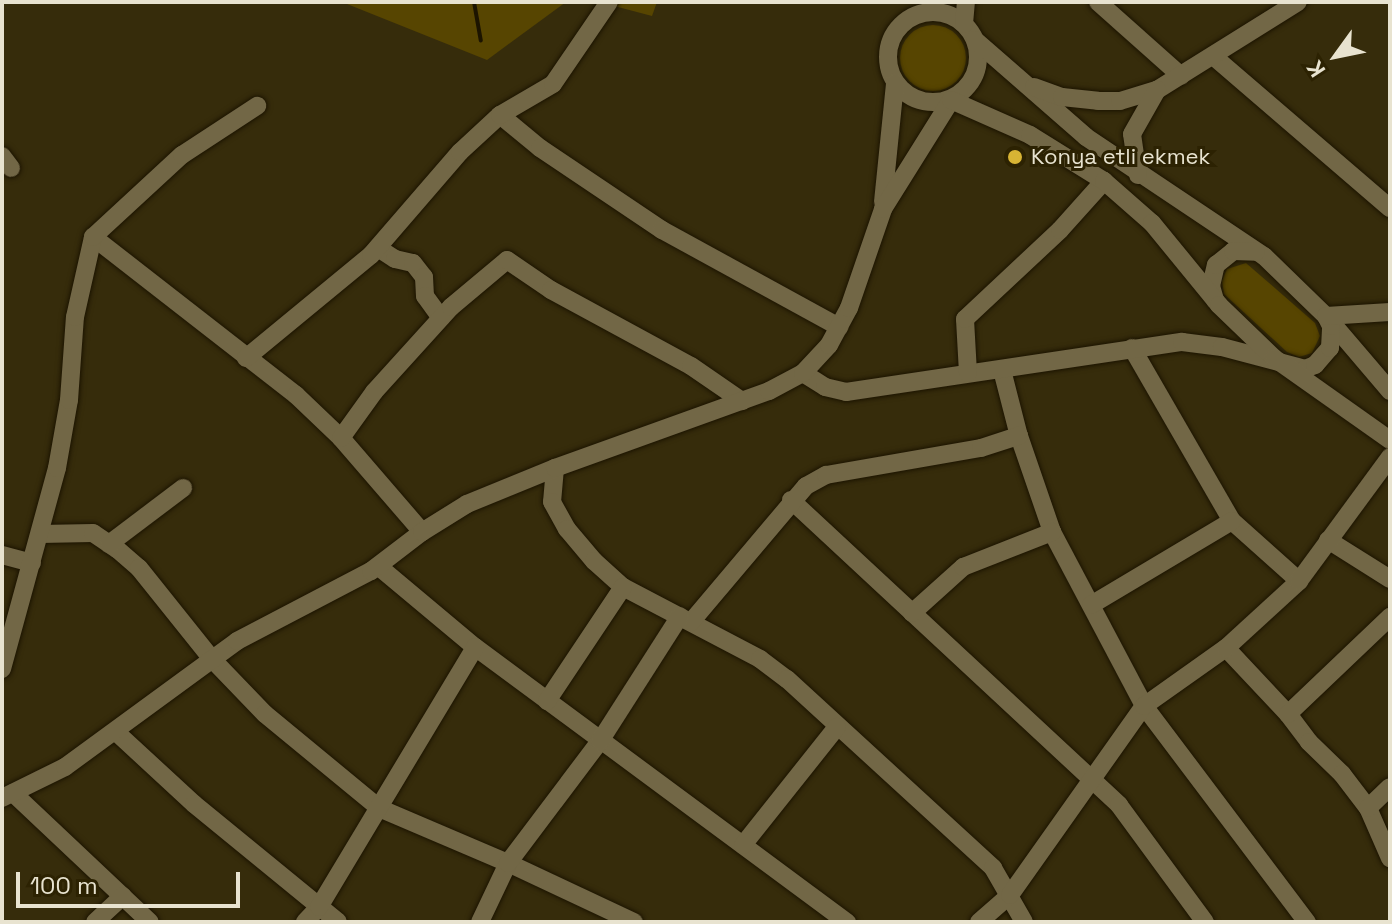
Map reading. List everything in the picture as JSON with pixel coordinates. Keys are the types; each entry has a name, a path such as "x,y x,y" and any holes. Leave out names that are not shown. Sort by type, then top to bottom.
{"street":[{"path":"246,358 378,248 460,152 500,115 553,84 609,2"},
{"path":"883,209 895,83 887,55 905,2"},
{"path":"150,922 7,796 65,767 212,659 257,630 378,566 422,532 467,504 555,468 742,401 803,373 829,345 849,308 883,209 951,100 972,81 978,54 970,32 966,2"},
{"path":"1098,2 1181,76"},
{"path":"1024,83 1062,97 1120,101 1157,90 1298,2"},
{"path":"898,28 923,13 952,16 1086,137 1138,175 1264,256 1326,316 1335,341 1386,385"},
{"path":"1213,56 1390,208"},
{"path":"895,83 920,102 951,100 1030,135 1104,181 1152,223 1219,305 1283,365 1390,440"},
{"path":"1138,175 1132,134 1157,90"},
{"path":"2,669 57,468 69,400 75,317 93,237 182,155 257,106"},
{"path":"500,115 540,148 662,230 839,327"},
{"path":"968,373 965,319 1060,230 1104,181"},
{"path":"93,237 296,395 341,438 422,532"},
{"path":"378,248 395,259 413,263 424,277 425,296 441,318"},
{"path":"1219,305 1213,296 1211,275 1223,257 1243,249 1264,256"},
{"path":"341,438 374,392 441,318 507,260 551,290 691,366 742,401"},
{"path":"1326,316 1390,312"},
{"path":"803,373 825,387 846,392 1182,342 1222,347 1305,369 1324,358 1335,341 1367,315"},
{"path":"1132,348 1232,521 1299,581"},
{"path":"1002,370 1019,436 1052,532 1144,706 1307,922"},
{"path":"480,922 508,863 600,741 685,619 806,486 826,475 981,448 1019,436"},
{"path":"979,922 1010,895 1144,706 1226,648 1299,581 1387,467"},
{"path":"555,468 552,502 567,529 623,587 760,659 787,679 993,868 1024,922"},
{"path":"109,544 183,488"},
{"path":"791,500 1119,805 1205,922"},
{"path":"1091,605 1232,521"},
{"path":"912,613 963,567 1052,532"},
{"path":"40,534 93,533 139,568 212,659 265,714 379,808 508,863 634,922"},
{"path":"1328,540 1390,579"},
{"path":"2,555 32,563"},
{"path":"378,566 475,647 841,920"},
{"path":"547,701 623,587"},
{"path":"1288,714 1390,617"},
{"path":"305,922 319,907 475,647"},
{"path":"1226,648 1288,714 1368,808 1390,858"},
{"path":"743,845 837,727"},
{"path":"116,732 194,804 338,922"},
{"path":"1368,808 1390,787"},
{"path":"95,922 123,896"}],"shaded area":[{"path":"342,2 566,2 487,60"},
{"path":"599,2 657,2 652,16"},
{"path":"939,25 957,34 964,45 964,71 957,82 946,89 927,91 909,82 902,71 900,52 909,34 920,27"},
{"path":"1246,263 1315,323 1320,336 1312,353 1299,357 1287,352 1224,294 1222,281 1227,269"}],"waterway":[{"path":"474,2 481,40"}],"place":[{"name":"Konya etli ekmek","path":"1015,157"}]}
